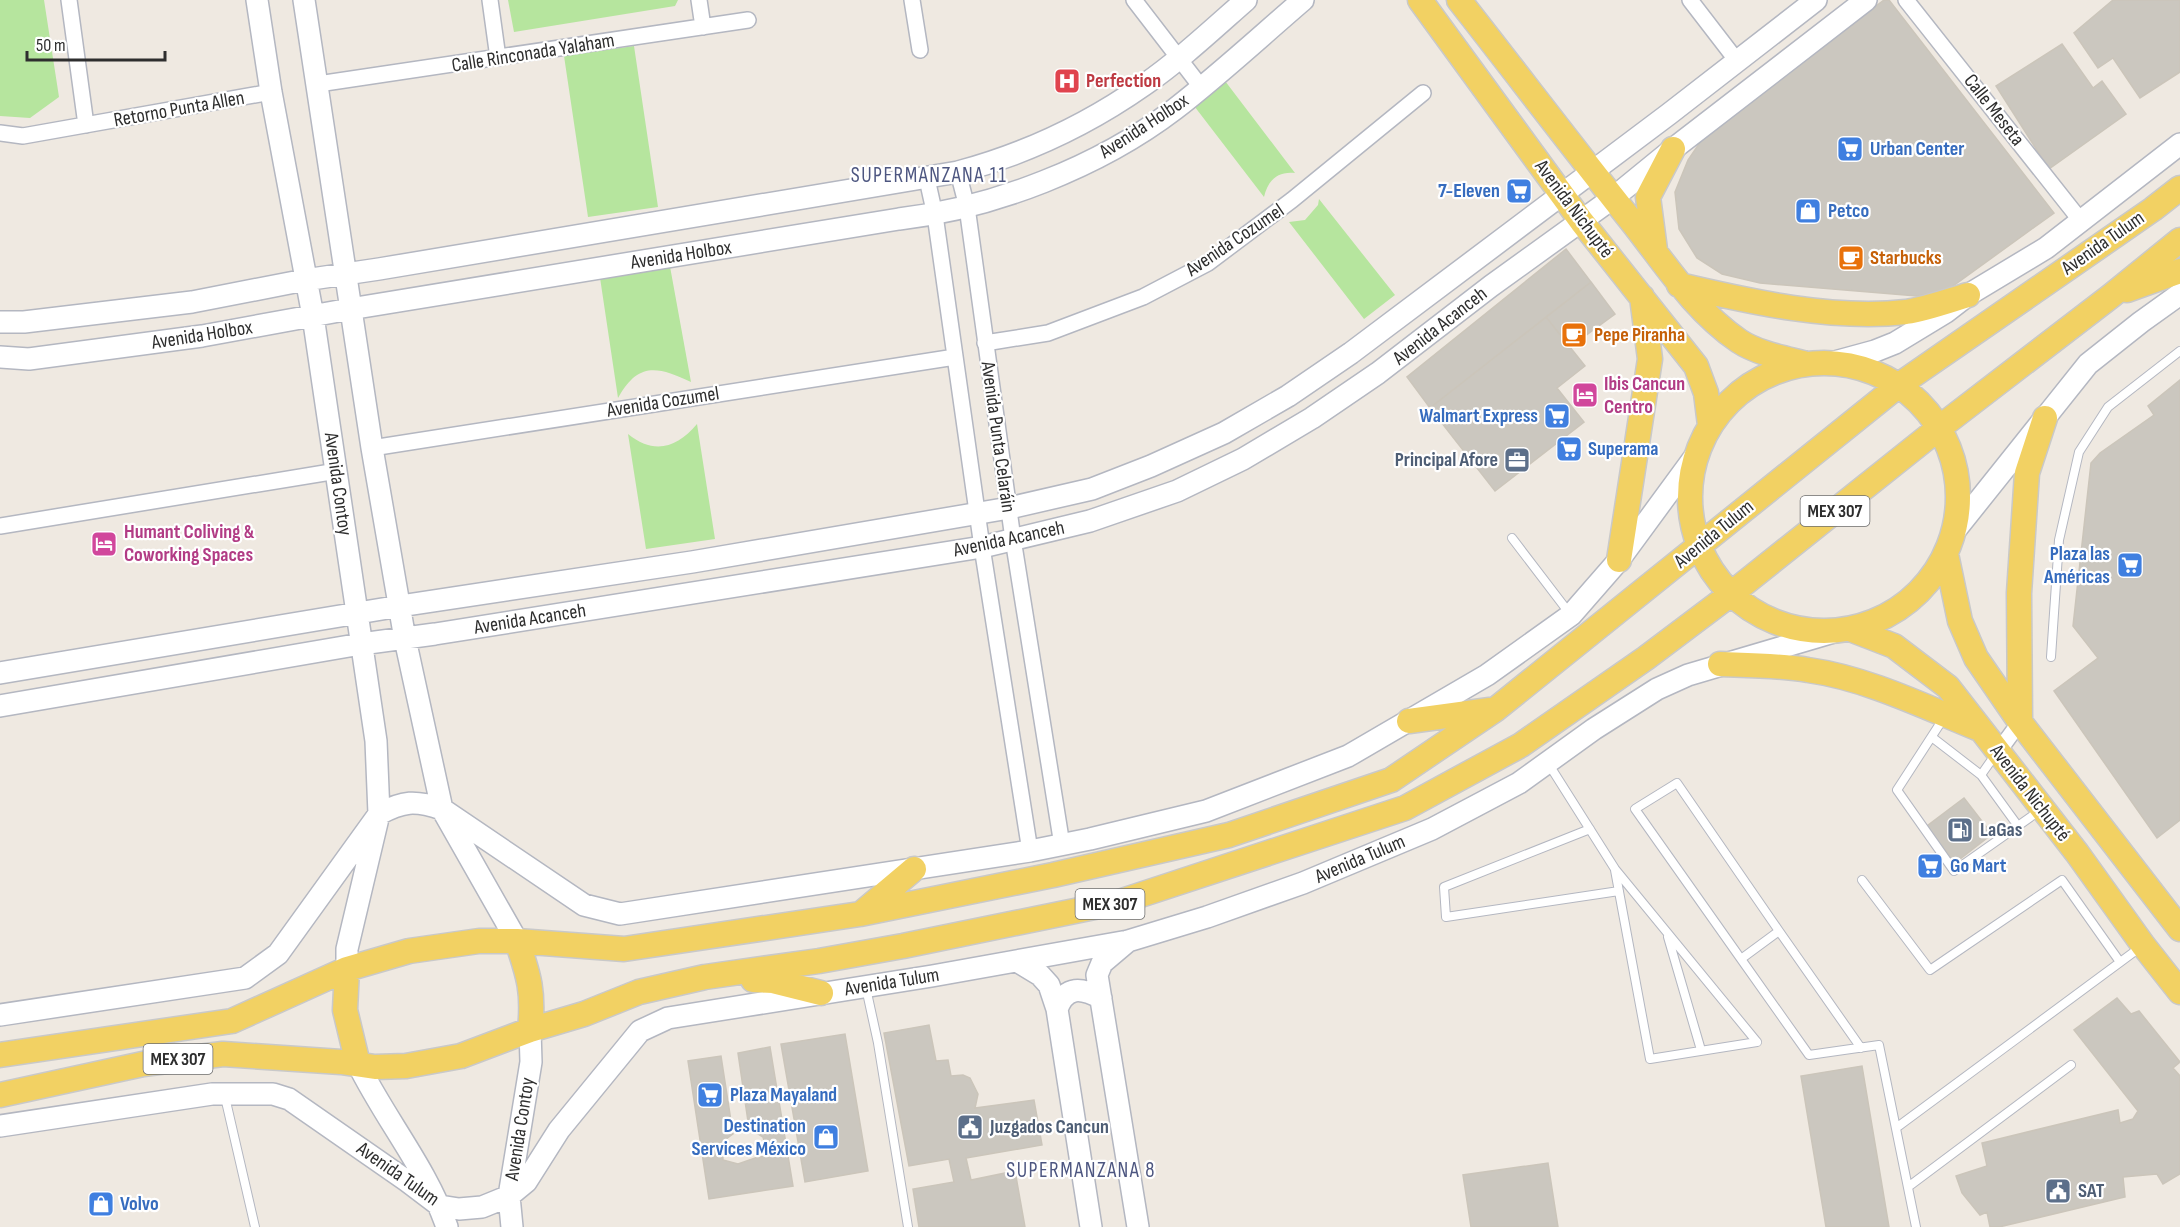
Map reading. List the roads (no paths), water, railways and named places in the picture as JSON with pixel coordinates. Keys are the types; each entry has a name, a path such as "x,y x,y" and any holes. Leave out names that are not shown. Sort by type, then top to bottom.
{"main road":[{"name":"Avenida Nichupté","path":"1420,0 1582,222 1696,366 1706,393 1710,425"},
{"name":"Avenida Nichupté","path":"1459,0 1698,307 1740,342 1772,355 1806,364"},
{"path":"1656,252 1648,197 1673,149"},
{"name":"Avenida Tulum","path":"348,969 409,951 479,941 517,940 624,949 860,914 1053,875 1229,835 1391,780 1496,709 1899,385 2180,188"},
{"name":"Avenida Tulum","path":"358,1064 375,1067 406,1066 461,1056 530,1030 584,1014 639,992 705,977 819,962 1119,902 1405,808 1521,745 1646,658 1731,594 2180,240"},
{"path":"2111,296 2180,271"},
{"path":"1679,285 1738,299 1844,314 1907,312 1968,295"},
{"path":"1619,560 1650,359 1642,297"},
{"path":"1831,363 1867,370 1899,385 1921,405 1939,428 1952,460 1958,486 1957,512 1949,544 1929,581 1907,603 1880,619 1844,630 1804,630 1784,625 1747,607 1731,594 1710,567 1699,545 1693,524 1690,476 1696,455 1710,425 1728,402 1751,384 1777,371 1806,364 1831,363"},
{"path":"2020,722 2019,593 2027,473 2045,418"},
{"name":"Avenida Nichupté","path":"1949,544 1960,621 1976,658 2020,722 2180,928"},
{"name":"Avenida Nichupté","path":"1844,630 1899,649 1948,687 2077,853 2180,992"},
{"path":"1720,664 1766,665 1809,670 1861,683 1980,729"},
{"path":"1409,721 1496,709"},
{"path":"860,914 914,869"},
{"path":"517,940 529,975 533,1003 530,1030"},
{"path":"348,969 345,1010 358,1064"},
{"name":"MEX 307","path":"0,1055 232,1021 348,969"},
{"path":"705,977 773,981 821,993"},
{"path":"0,1041 32,1050"},
{"name":"MEX 307","path":"0,1095 142,1064 223,1054 358,1064"},
{"path":"0,1110 25,1089"}],"street":[{"name":"Retorno Punta Allen","path":"69,0 86,125"},
{"name":"Avenida Contoy","path":"257,0 271,92 313,316 375,741 379,814 347,949 348,969"},
{"name":"Avenida Contoy","path":"304,0 372,448 405,639 442,808 517,940"},
{"path":"490,0 498,58"},
{"path":"699,0 703,27"},
{"path":"912,0 920,50"},
{"path":"1134,0 1201,87"},
{"name":"Avenida Holbox","path":"0,322 24,322 192,302 346,273 927,179 958,172 1029,149 1089,120 1145,85 1246,0"},
{"name":"Avenida Holbox","path":"0,357 29,359 202,336 350,309 935,215 967,207 1051,179 1114,148 1174,110 1303,0"},
{"path":"1690,0 1737,62"},
{"name":"Avenida Acanceh","path":"0,673 356,613 692,562 1009,508 1092,489 1151,466 1224,433 1288,396 1351,353 1816,0"},
{"name":"Avenida Acanceh","path":"0,706 362,644 982,547 1090,521 1177,491 1244,459 1312,418 1378,373 1491,286 1582,222 1866,0"},
{"name":"Calle Meseta","path":"1906,0 2081,221"},
{"name":"Calle Rinconada Yalaham","path":"318,84 748,20"},
{"name":"Retorno Punta Allen","path":"0,133 23,136 271,92"},
{"name":"Avenida Cozumel","path":"985,343 1048,333 1143,297 1208,263 1292,200 1423,93"},
{"name":"Avenida Tulum","path":"1831,363 1895,343 1946,312 1968,295 2046,248 2180,144"},
{"name":"Avenida Punta Celaráin","path":"958,172 967,207 1012,539 1062,845"},
{"name":"Avenida Punta Celaráin","path":"927,179 935,215 982,547 1030,851"},
{"path":"1949,544 2088,364 2140,322 2180,294"},
{"name":"Avenida Cozumel","path":"372,448 955,357"},
{"path":"0,1015 245,978 278,954 379,814 408,802 442,808 584,905 620,915 1030,851 1206,811 1348,756 1487,675 1571,615 1619,560 1696,455"},
{"path":"0,526 336,471"},
{"name":"Avenida Tulum","path":"0,1126 160,1101 224,1094 273,1094 289,1099 440,1206 459,1209 482,1207 509,1196 526,1182 559,1130 640,1031 668,1018 1128,941 1207,917 1303,883 1432,829 1519,783 1594,729 1657,689 1688,675 1844,630"},
{"path":"1998,752 2020,722"},
{"path":"1128,941 1102,963 1096,975 1138,1227"},
{"path":"1017,961 1040,975 1049,985 1057,1009 1091,1227"},
{"path":"1057,1009 1061,998 1074,990 1085,990 1101,998"},
{"name":"Avenida Contoy","path":"512,1227 509,1196 531,1062 530,1030"},
{"path":"358,1064 373,1095 391,1121 440,1206 447,1227"}],"lane":[{"path":"2051,657 2059,540 2079,452 2108,407 2180,351"},
{"path":"1512,538 1571,615"},
{"path":"1946,715 1897,790 1954,871 2042,809"},
{"path":"1933,738 1981,775 2018,826"},
{"path":"1981,775 1998,752"},
{"path":"1548,764 1615,869 1757,1042 1650,1059 1615,869"},
{"path":"1861,1048 1677,783 1635,809 1809,1054 1861,1048 1879,1045 1916,1227"},
{"path":"1590,829 1444,887 1446,917 1619,891"},
{"path":"1862,880 1930,970 2062,880 2120,962"},
{"path":"1741,959 1779,930"},
{"path":"1667,933 1701,1050"},
{"path":"1896,1128 2143,945"},
{"path":"866,986 878,1042 908,1227"},
{"path":"1908,1187 2071,1065"},
{"path":"224,1094 255,1227"}],"place":[{"name":"Perfection","path":"1067,81"},
{"name":"Urban Center","path":"1850,149"},
{"name":"7-Eleven","path":"1519,191"},
{"name":"Petco","path":"1808,211"},
{"name":"Starbucks","path":"1851,258"},
{"name":"Pepe Piranha","path":"1574,335"},
{"name":"Ibis Cancun Centro","path":"1585,395"},
{"name":"Walmart Express","path":"1557,416"},
{"name":"Superama","path":"1569,449"},
{"name":"Principal Afore","path":"1517,460"},
{"name":"Humant Coliving & Coworking Spaces","path":"104,544"},
{"name":"Plaza las Américas","path":"2130,565"},
{"name":"LaGas","path":"1960,830"},
{"name":"Go Mart","path":"1930,866"},
{"name":"Plaza Mayaland","path":"710,1095"},
{"name":"Juzgados Cancun","path":"970,1127"},
{"name":"Destination Services México","path":"826,1137"},
{"name":"SAT","path":"2058,1191"},
{"name":"Volvo","path":"101,1204"}],"district":[{"name":"SUPERMANZANA 11","path":"929,175"},
{"name":"SUPERMANZANA 8","path":"1081,1170"}]}
